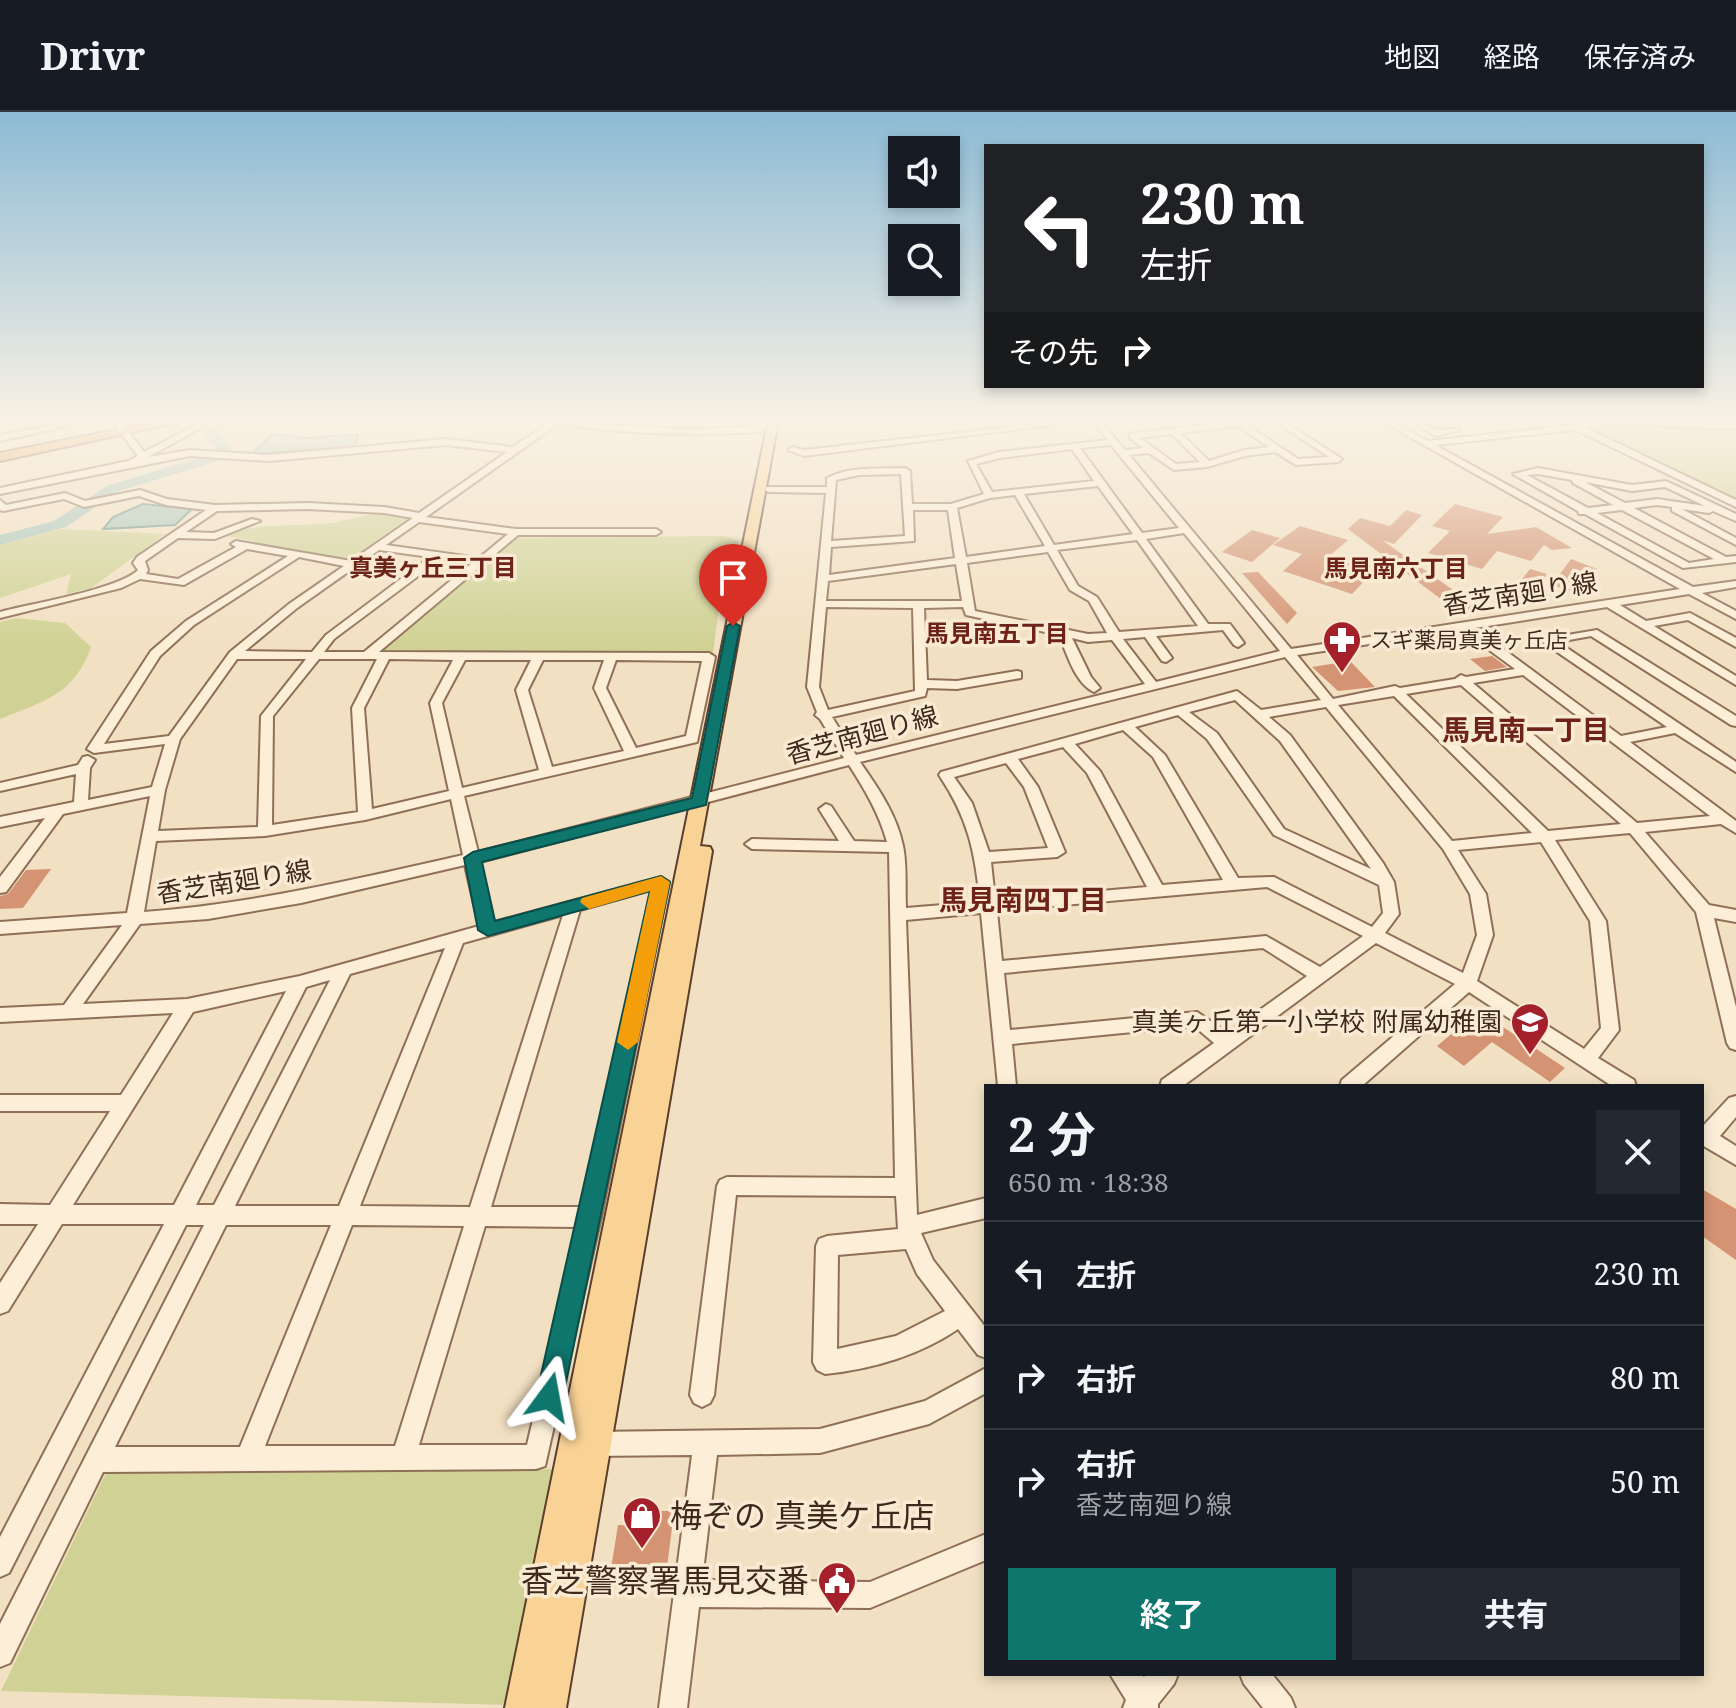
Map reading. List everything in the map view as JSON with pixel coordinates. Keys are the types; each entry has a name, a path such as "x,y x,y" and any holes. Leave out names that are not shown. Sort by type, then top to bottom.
{"main road":[{"path":"707,800 760,496"},
{"path":"548,1708 586,1444 768,496"},
{"path":"523,1708 586,1444"}],"street":[{"path":"1,508 62,496"},
{"path":"66,496 84,504 122,496"},
{"path":"150,496 166,502 215,508 308,506 384,510 516,532 656,532"},
{"path":"69,1011 134,920 158,790 173,739 234,655 352,564 448,496"},
{"path":"828,496 813,687 821,715 883,807 896,847 896,915 910,1232 925,1267 984,1344"},
{"path":"826,544 910,539 906,496"},
{"path":"907,507 952,507 984,496"},
{"path":"1021,496 1074,588 1093,599 1115,636 1152,685"},
{"path":"1110,496 1206,628"},
{"path":"1159,496 1448,846 1478,894 1485,935 1468,983 1351,1084"},
{"path":"1519,496 1736,616"},
{"path":"1559,496 1687,566 1731,560"},
{"path":"1604,496 1731,560"},
{"path":"1647,496 1657,502"},
{"path":"1692,496 1736,518"},
{"path":"1552,515 1657,502 1718,509 1736,505"},
{"path":"1677,505 1675,510 1736,542"},
{"path":"952,507 970,613 1064,634 1115,636 1226,626 1238,643"},
{"path":"0,615 117,586 139,576 143,570 138,563 141,559 215,508"},
{"path":"179,535 215,536 255,521"},
{"path":"822,579 1187,530"},
{"path":"368,655 516,532"},
{"path":"223,541 352,564"},
{"path":"139,576 180,583 245,546"},
{"path":"376,547 479,561"},
{"path":"81,805 83,768 155,654 190,623 297,554"},
{"path":"265,831 267,716 330,637 440,555"},
{"name":"香芝南廻り線","path":"0,928 208,913 301,897 473,858 707,800 852,760 1288,653 1736,584"},
{"path":"820,604 968,604"},
{"path":"1610,604 1736,681"},
{"path":"821,715 921,693 918,605"},
{"path":"1643,625 1690,616 1736,643"},
{"path":"1465,626 1731,824"},
{"path":"1181,631 1192,645"},
{"path":"1736,722 1593,632 1548,641 1736,768"},
{"path":"1064,634 1080,670 1094,688"},
{"path":"1149,634 1166,658"},
{"path":"149,836 265,831 365,815 692,739 709,657 234,655"},
{"path":"365,815 358,708 385,655"},
{"path":"461,656 436,703 488,930"},
{"path":"539,656 522,690 546,772"},
{"path":"612,656 600,688 631,751"},
{"path":"1261,714 1461,679 1526,671"},
{"path":"921,684 957,685 1001,674 1017,675"},
{"path":"1461,679 1635,829 1704,910 1736,1043"},
{"path":"1395,690 1546,838 1598,921 1610,1030 1586,1060"},
{"path":"1007,1084 983,857 965,803 946,775 1237,695 1285,738 1386,882 1391,914 1373,937 1172,1084"},
{"path":"1180,711 1212,736 1279,832 1386,882"},
{"path":"1125,725 1158,755 1233,884"},
{"path":"1617,741 1676,729"},
{"path":"94,749 173,739"},
{"path":"1066,742 1093,771 1157,891"},
{"path":"983,857 1057,852 1031,787 1010,758"},
{"path":"0,787 83,768"},
{"path":"0,822 158,790"},
{"path":"826,809 850,846"},
{"path":"0,888 58,810"},
{"path":"1448,846 1635,829 1731,824"},
{"path":"752,844 896,847"},
{"path":"896,915 1269,881 1468,983 1624,1084"},
{"path":"0,1015 187,1006 300,982 661,882 591,1217 536,1457 96,1460"},
{"path":"403,1458 573,907"},
{"path":"1704,910 1736,916"},
{"path":"248,1458 457,938"},
{"path":"994,968 1266,942 1321,976"},
{"path":"0,1653 344,970"},
{"path":"0,1564 182,1217 300,982"},
{"path":"0,1303 187,1006"},
{"path":"1003,1038 1197,1019 1227,1043"},
{"path":"0,1103 124,1103"},
{"path":"1736,1104 1704,1136 1736,1156"},
{"path":"702,1395 727,1186 906,1187"},
{"path":"961,1314 935,1332 897,1349 860,1359 825,1362 827,1246 910,1232 984,1209"},
{"path":"0,1214 591,1217"},
{"path":"586,1444 820,1441 929,1412 984,1381"},
{"path":"673,1708 706,1443"},
{"path":"686,1593 870,1595 984,1548"},
{"path":"1125,1676 1141,1705 1163,1676"},
{"path":"1256,1676 1281,1708"}],"green space":[{"path":"382,513 409,517 349,560 226,536 260,527 328,523"},
{"path":"61,529 165,534 91,588 66,594 71,574 0,598 0,545"},
{"path":"723,536 739,541 719,607 713,653 379,654 452,588 516,538"},
{"path":"15,618 65,623 91,647 76,676 56,694 0,719 0,622"},
{"path":"556,1469 509,1705 1,1691 106,1473"}],"shaded area":[{"path":"143,504 192,509 175,525 103,529 113,517"}],"building":[{"path":"1455,504 1503,517 1487,534 1536,527 1572,548 1552,550 1544,545 1531,561 1497,551 1482,569 1428,553 1450,531 1432,526"},
{"path":"1406,510 1422,515 1394,544 1382,540 1480,609 1458,612 1348,529 1360,518 1390,526"},
{"path":"1300,526 1348,540 1328,557 1375,570 1352,594 1283,571 1302,554 1273,545"},
{"path":"1252,530 1280,538 1252,562 1222,552"},
{"path":"1571,559 1597,569 1579,593 1552,585"},
{"path":"1530,569 1547,574 1524,602 1508,597"},
{"path":"1258,572 1297,613 1287,624 1242,573"},
{"path":"1492,656 1507,667 1485,671 1470,659"},
{"name":"スギ薬局真美ヶ丘店","path":"1350,661 1375,687 1338,691 1312,667"},
{"path":"51,869 23,908 0,909 0,896 8,894 26,870"},
{"name":"真美ヶ丘第一小学校 附属幼稚園","path":"1479,1011 1565,1068 1550,1082 1492,1042 1464,1066 1437,1046"},
{"path":"1704,1190 1736,1209 1736,1260 1704,1237"},
{"name":"梅ぞの 真美ケ丘店","path":"648,1511 674,1511 666,1576 610,1575 618,1525 646,1526"}],"waterway":[{"path":"0,540 60,524 101,496"}],"slow traffic":[{"path":"589,902 661,882 628,1042"}],"place":[{"name":"スギ薬局真美ヶ丘店","path":"1342,674"},
{"name":"真美ヶ丘第一小学校 附属幼稚園","path":"1530,1056"},
{"name":"梅ぞの 真美ケ丘店","path":"642,1550"},
{"name":"香芝警察署馬見交番","path":"837,1615"}],"district":[{"name":"真美ヶ丘三丁目","path":"433,568"},
{"name":"馬見南六丁目","path":"1396,569"},
{"name":"馬見南五丁目","path":"997,634"},
{"name":"馬見南一丁目","path":"1526,730"},
{"name":"馬見南四丁目","path":"1023,900"}],"route":[{"path":"549,1397 591,1217 661,882 488,930 473,858 700,801 733,626"}]}
